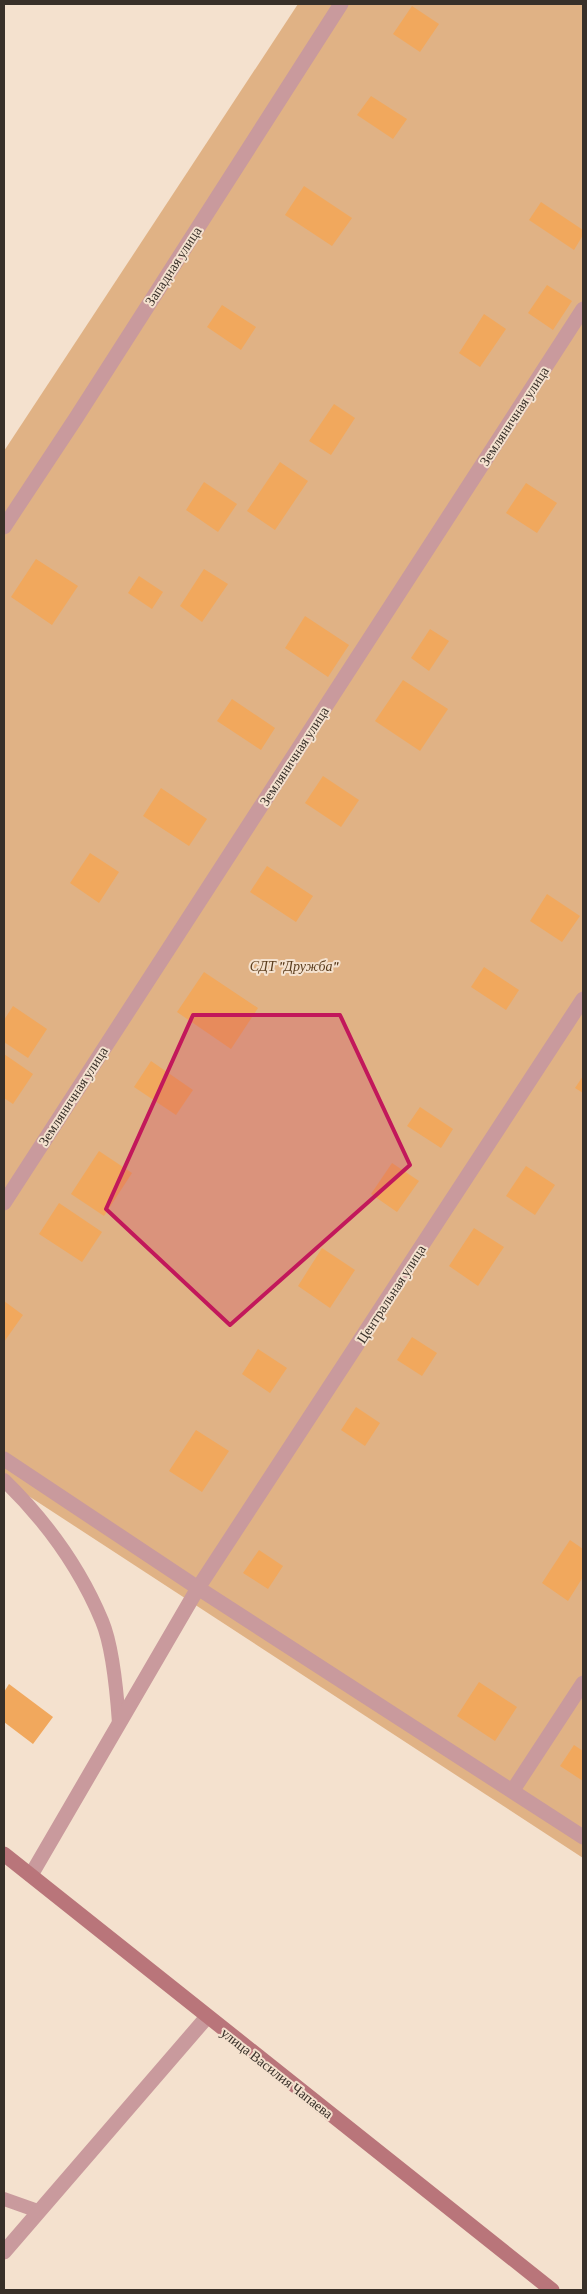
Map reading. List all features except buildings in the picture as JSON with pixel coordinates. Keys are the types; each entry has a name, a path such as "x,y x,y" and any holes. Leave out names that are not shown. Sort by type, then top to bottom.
{"street":[{"name":"Западная улица","path":"4,527 341,4"},
{"name":"Земляничная улица","path":"4,1203 583,309"},
{"name":"Центральная улица","path":"31,1875 198,1588 583,999"},
{"path":"4,1459 198,1588 583,1837"},
{"path":"512,1790 583,1683"},
{"name":"улица Василия Чапаева","path":"4,1854 206,2017 552,2290"},
{"path":"4,2252 206,2017"}],"lane":[{"path":"4,1480 68,1554 102,1622 116,1684 119,1723"},
{"path":"4,2199 38,2211"}],"highlighted area":[{"path":"193,1015 340,1015 410,1165 230,1325 106,1209"}],"green space":[{"name":"СДТ \"Дружба\"","path":"298,4 583,4 583,1858 4,1480 4,451"}]}
